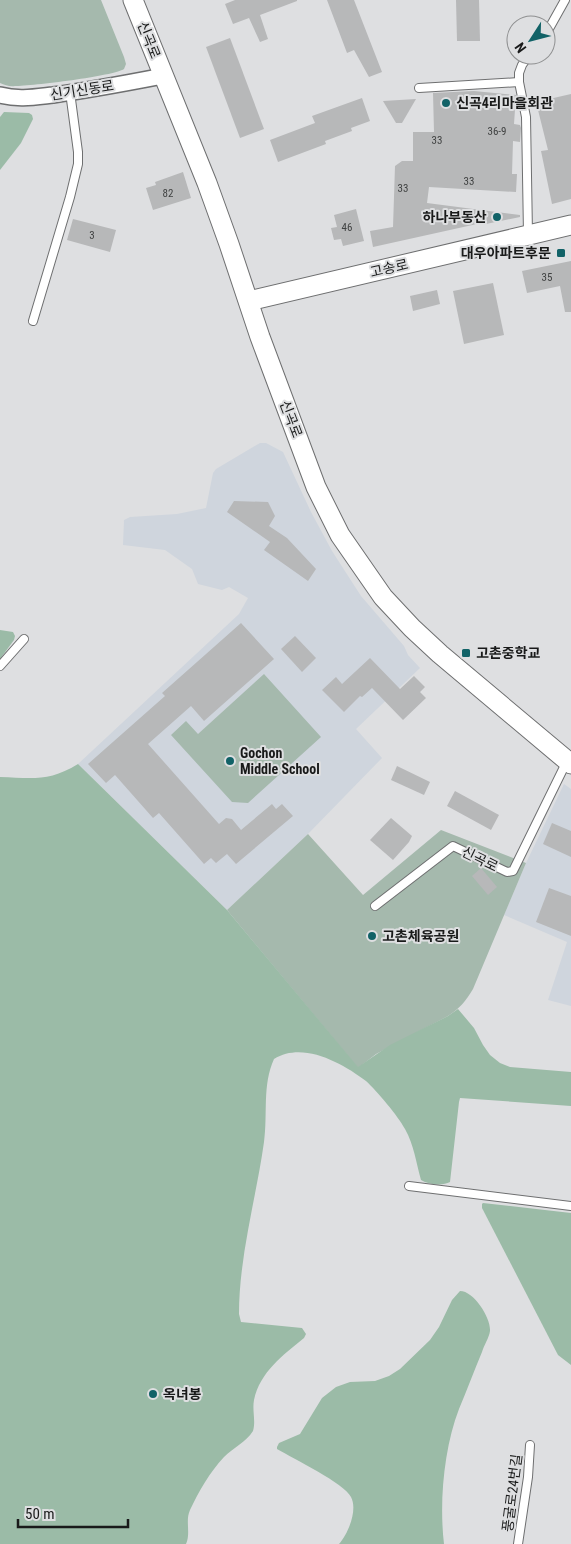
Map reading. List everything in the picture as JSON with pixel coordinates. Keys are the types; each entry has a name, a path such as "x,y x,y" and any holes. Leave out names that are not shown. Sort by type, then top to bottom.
{"street":[{"name":"신곡로","path":"133,0 207,183 260,337 316,487 340,535 383,597 412,628 446,659 569,762"},
{"name":"신기신동로","path":"0,95 13,98 70,92 163,76"},
{"name":"고송로","path":"249,301 571,225"}],"lane":[{"path":"556,17 566,0"},
{"path":"522,65 518,82 526,117 528,235"},
{"path":"419,88 518,82"},
{"path":"34,320 78,164 70,92"},
{"path":"0,666 24,639"},
{"name":"신곡로","path":"375,906 454,846 507,872 513,871 569,762"},
{"path":"409,1186 571,1206"},
{"name":"풍굴로24번길","path":"518,1544 528,1477 530,1445"}],"shaded area":[{"name":"Gochon Middle School","path":"260,443 266,443 283,452 311,512 332,551 361,596 404,646 408,655 420,668 356,729 382,758 308,834 227,910 78,764 239,614 248,598 229,587 222,590 198,584 192,569 165,550 123,545 124,520 130,517 177,514 206,508 213,473 216,469"},
{"path":"564,784 571,789 571,1006 548,1000 567,942 504,915 526,863"}],"green space":[{"path":"0,0 101,0 124,57 126,64 124,69 105,75 54,82 13,86 0,83"},
{"path":"4,112 29,113 33,119 21,143 0,170 0,117"},
{"path":"0,630 13,632 15,636 0,659"},
{"path":"264,674 321,737 248,803 232,802 171,735 186,721 198,734"},
{"path":"78,764 227,910 358,1067 390,1045 448,1016 458,1009 474,1028 490,1055 500,1063 510,1067 571,1072 571,1106 460,1098 450,1182 436,1184 421,1180 413,1147 405,1129 398,1117 366,1081 334,1061 310,1053 297,1052 285,1054 274,1059 268,1079 264,1142 245,1249 239,1314 241,1322 302,1328 306,1334 304,1338 273,1365 261,1381 254,1400 253,1431 224,1457 201,1489 189,1514 186,1544 0,1544 0,777 40,778 58,774"},
{"name":"고촌체육공원","path":"441,830 526,863 473,989 465,1001 456,1011 376,1054 358,1068 227,910 308,834 363,895"},
{"path":"483,1203 571,1213 571,1365 558,1355 482,1208"},
{"path":"460,1291 471,1295 481,1306 488,1319 490,1331 459,1409 446,1458 442,1511 444,1544 339,1544 346,1534 353,1515 351,1497 347,1491 329,1478 277,1449 277,1447 279,1443 300,1434 322,1398 336,1387 350,1382 375,1381 389,1376 400,1369 430,1340 439,1327 452,1300"}],"building":[{"path":"235,0 297,1 260,15 268,39 260,42 249,18 233,24 225,4"},
{"path":"327,0 354,0 382,72 369,77 354,50 347,53"},
{"path":"456,0 479,0 480,41 457,41"},
{"path":"230,38 264,129 240,138 206,47"},
{"path":"474,91 516,95 514,124 520,125 521,128 520,142 513,141 512,174 517,174 516,192 429,187 427,203 520,215 520,217 486,224 486,222 373,247 370,231 393,227 395,166 402,161 413,161 413,132 434,132 433,93"},
{"path":"571,94 571,199 552,204 541,151 548,150 536,102"},
{"path":"362,98 370,121 351,128 352,131 325,141 326,144 278,162 270,140 315,123 312,116"},
{"path":"416,99 402,123 396,123 383,101"},
{"path":"183,172 191,198 153,210 146,188 156,185 155,182"},
{"path":"356,209 364,241 343,246 341,239 334,240 331,228 337,227 334,215"},
{"path":"73,219 116,230 110,252 67,240"},
{"path":"571,261 571,312 565,312 560,286 527,293 522,271"},
{"path":"493,283 504,335 464,344 453,291"},
{"path":"437,290 440,304 413,311 410,296"},
{"path":"234,501 268,502 275,516 269,526 287,538 316,569 308,581 264,550 270,542 227,512"},
{"path":"241,623 274,659 204,721 191,706 148,744 219,824 226,818 232,819 241,830 272,804 276,809 282,804 293,816 236,864 227,854 216,863 211,858 204,864 159,813 153,818 115,775 106,783 88,764 165,696 162,693"},
{"path":"295,636 316,658 302,672 281,649"},
{"path":"370,658 400,689 414,676 425,687 420,692 426,698 403,720 372,688 362,697 360,696 344,712 322,690 336,677 342,684"},
{"path":"397,766 430,782 424,795 391,780"},
{"path":"455,791 499,815 491,830 447,806"},
{"path":"391,818 412,836 393,860 370,840"},
{"path":"552,823 571,831 571,857 543,844"},
{"path":"481,868 497,887 488,895 472,876"},
{"path":"549,888 571,896 571,936 536,922"}],"place":[{"name":"신곡4리마을회관","path":"446,103"},
{"name":"하나부동산","path":"497,217"},
{"name":"대우아파트후문","path":"561,253"},
{"name":"고촌중학교","path":"466,653"},
{"name":"Gochon Middle School","path":"230,761"},
{"name":"고촌체육공원","path":"372,936"},
{"name":"옥녀봉","path":"153,1394"}]}
